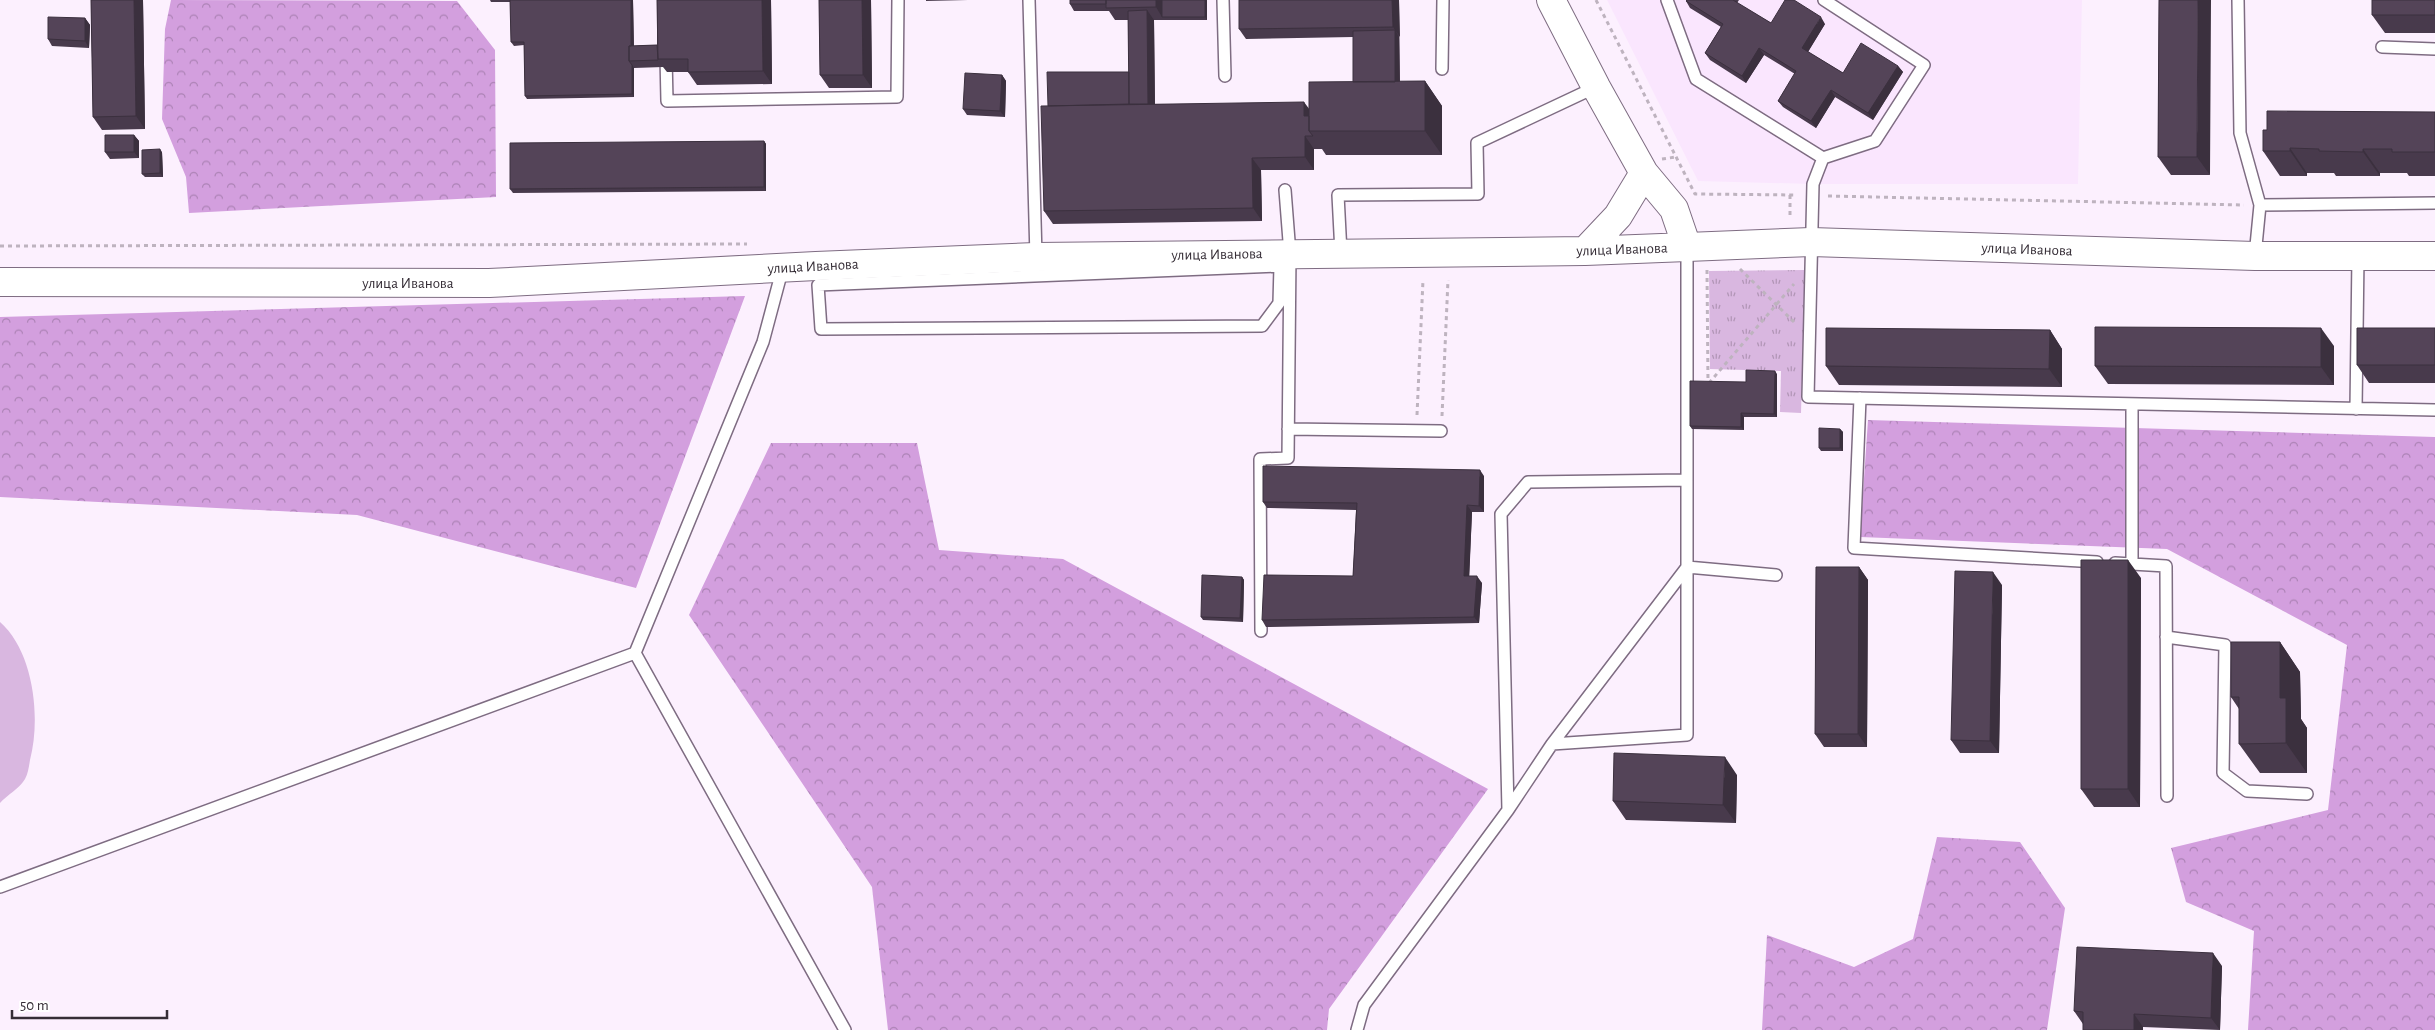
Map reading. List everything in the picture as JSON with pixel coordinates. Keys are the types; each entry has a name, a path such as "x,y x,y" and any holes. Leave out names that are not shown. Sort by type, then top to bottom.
{"main road":[{"path":"1551,0 1596,87 1644,173 1674,209 1697,254"},
{"path":"1585,251 1618,216 1644,173"},
{"name":"улица Иванова","path":"0,282 489,284 783,267 1036,256 1585,251 1697,254 2435,256"}],"lane":[{"path":"666,46 666,102 897,97 898,0"},
{"path":"1028,0 1036,256"},
{"path":"1223,0 1224,76"},
{"path":"1442,69 1443,0"},
{"path":"1668,0 1696,79 1824,158"},
{"path":"1824,0 1924,65 1875,141 1824,158 1813,184 1808,397 2435,410"},
{"path":"2238,0 2240,133 2260,205 2255,256"},
{"path":"2382,47 2435,49"},
{"path":"1341,253 1338,195 1478,194 1478,142 1596,87"},
{"path":"1261,631 1260,460 1288,458 1290,254 1286,190"},
{"path":"2260,205 2435,203"},
{"path":"1552,744 1687,735 1687,480 1697,254"},
{"path":"2356,409 2358,256"},
{"path":"1280,266 1279,303 1262,326 821,329 818,285 1280,266"},
{"path":"0,887 635,653 763,342 783,267"},
{"path":"1860,398 1854,548 2166,566 2167,796"},
{"path":"2132,404 2132,564"},
{"path":"1288,429 1441,431"},
{"path":"1508,810 1501,514 1528,482 1687,480"},
{"path":"1687,567 1776,575"},
{"path":"1357,1030 1364,1005 1508,810 1552,744 1687,567"},
{"path":"2166,637 2225,645 2223,773 2247,791 2307,794"},
{"path":"635,653 845,1030"}],"path":[{"path":"1596,0 1695,194 2260,205"},
{"path":"0,246 750,244"},
{"path":"1697,254 1708,385 1776,306 1811,253"},
{"path":"1738,268 1809,336"},
{"path":"1416,431 1423,280"},
{"path":"1441,431 1448,280"}],"shaded area":[{"path":"1607,0 2082,0 2078,184 1813,184 1698,181"}],"green space":[{"path":"171,0 457,1 495,50 496,197 189,213 186,177 162,119 165,29"},
{"path":"1805,270 1801,413 1780,412 1781,371 1710,369 1709,271"},
{"path":"745,296 636,588 357,515 0,497 0,317"},
{"path":"1868,420 2435,437 2435,1030 2248,1030 2254,931 2186,902 2171,848 2328,810 2347,645 2167,549 1860,537"},
{"path":"771,443 917,443 939,550 1063,559 1488,789 1329,1009 1327,1030 888,1030 872,887 689,615"},
{"path":"0,622 12,635 21,650 32,686 35,725 26,777 0,803"},
{"path":"1937,837 2020,842 2065,908 2047,1030 1762,1030 1767,935 1854,967 1913,939"}],"building":[{"path":"91,0 134,0 136,116 93,117"},
{"path":"510,0 631,0 631,46 629,46 629,61 632,65 632,94 525,96 524,42 511,42"},
{"path":"657,0 762,0 763,71 688,72 688,59 658,59"},
{"path":"819,0 862,0 863,75 820,75"},
{"path":"1070,0 1106,0 1106,4 1070,4"},
{"path":"1106,0 1156,0 1156,7 1106,8"},
{"path":"1162,0 1205,0 1205,17 1162,17"},
{"path":"1239,0 1392,0 1393,27 1239,29"},
{"path":"1687,0 1733,0 1771,23 1785,0 1794,0 1821,17 1802,48 1843,73 1861,43 1898,66 1868,113 1831,90 1811,121 1778,101 1796,71 1759,48 1742,76 1705,53 1723,24"},
{"path":"2159,0 2198,0 2197,157 2158,157"},
{"path":"2372,0 2435,0 2435,15 2372,15"},
{"path":"1147,10 1148,104 1129,104 1128,11"},
{"path":"48,17 85,18 85,41 48,39"},
{"path":"1395,30 1395,82 1353,82 1353,31"},
{"path":"657,45 658,60 629,61 629,46"},
{"path":"1047,72 1129,72 1129,104 1048,106"},
{"path":"965,73 1002,75 1000,111 963,109"},
{"path":"1425,81 1425,131 1309,131 1309,82"},
{"path":"1304,102 1304,116 1309,116 1309,131 1313,136 1305,136 1305,157 1252,158 1253,208 1044,211 1041,106"},
{"path":"2267,111 2435,112 2435,152 2392,152 2392,149 2363,149 2363,152 2319,151 2319,149 2290,148 2290,151 2263,151 2263,130 2267,130"},
{"path":"105,135 134,135 134,152 105,152"},
{"path":"764,141 764,187 510,189 510,143"},
{"path":"160,149 160,173 142,174 142,150"},
{"path":"2095,327 2321,328 2321,367 2095,366"},
{"path":"1826,328 2050,330 2049,369 1826,366"},
{"path":"2357,328 2435,328 2435,365 2357,365"},
{"path":"1746,370 1775,371 1774,414 1741,413 1741,427 1690,426 1690,381 1746,382"},
{"path":"1819,428 1840,429 1840,448 1819,448"},
{"path":"1263,466 1480,470 1479,506 1467,505 1464,576 1477,576 1474,617 1262,620 1264,575 1353,576 1357,503 1263,502"},
{"path":"2081,560 2128,560 2128,789 2081,789"},
{"path":"1816,567 1859,567 1858,734 1815,734"},
{"path":"1955,571 1993,572 1990,741 1951,740"},
{"path":"1202,575 1242,577 1240,618 1201,617"},
{"path":"2231,642 2280,642 2280,698 2286,698 2286,743 2239,744 2239,697 2231,697"},
{"path":"1614,753 1725,757 1723,805 1613,801"},
{"path":"2077,947 2213,953 2211,1018 2134,1014 2134,1030 2083,1030 2083,1012 2074,1011"}]}
